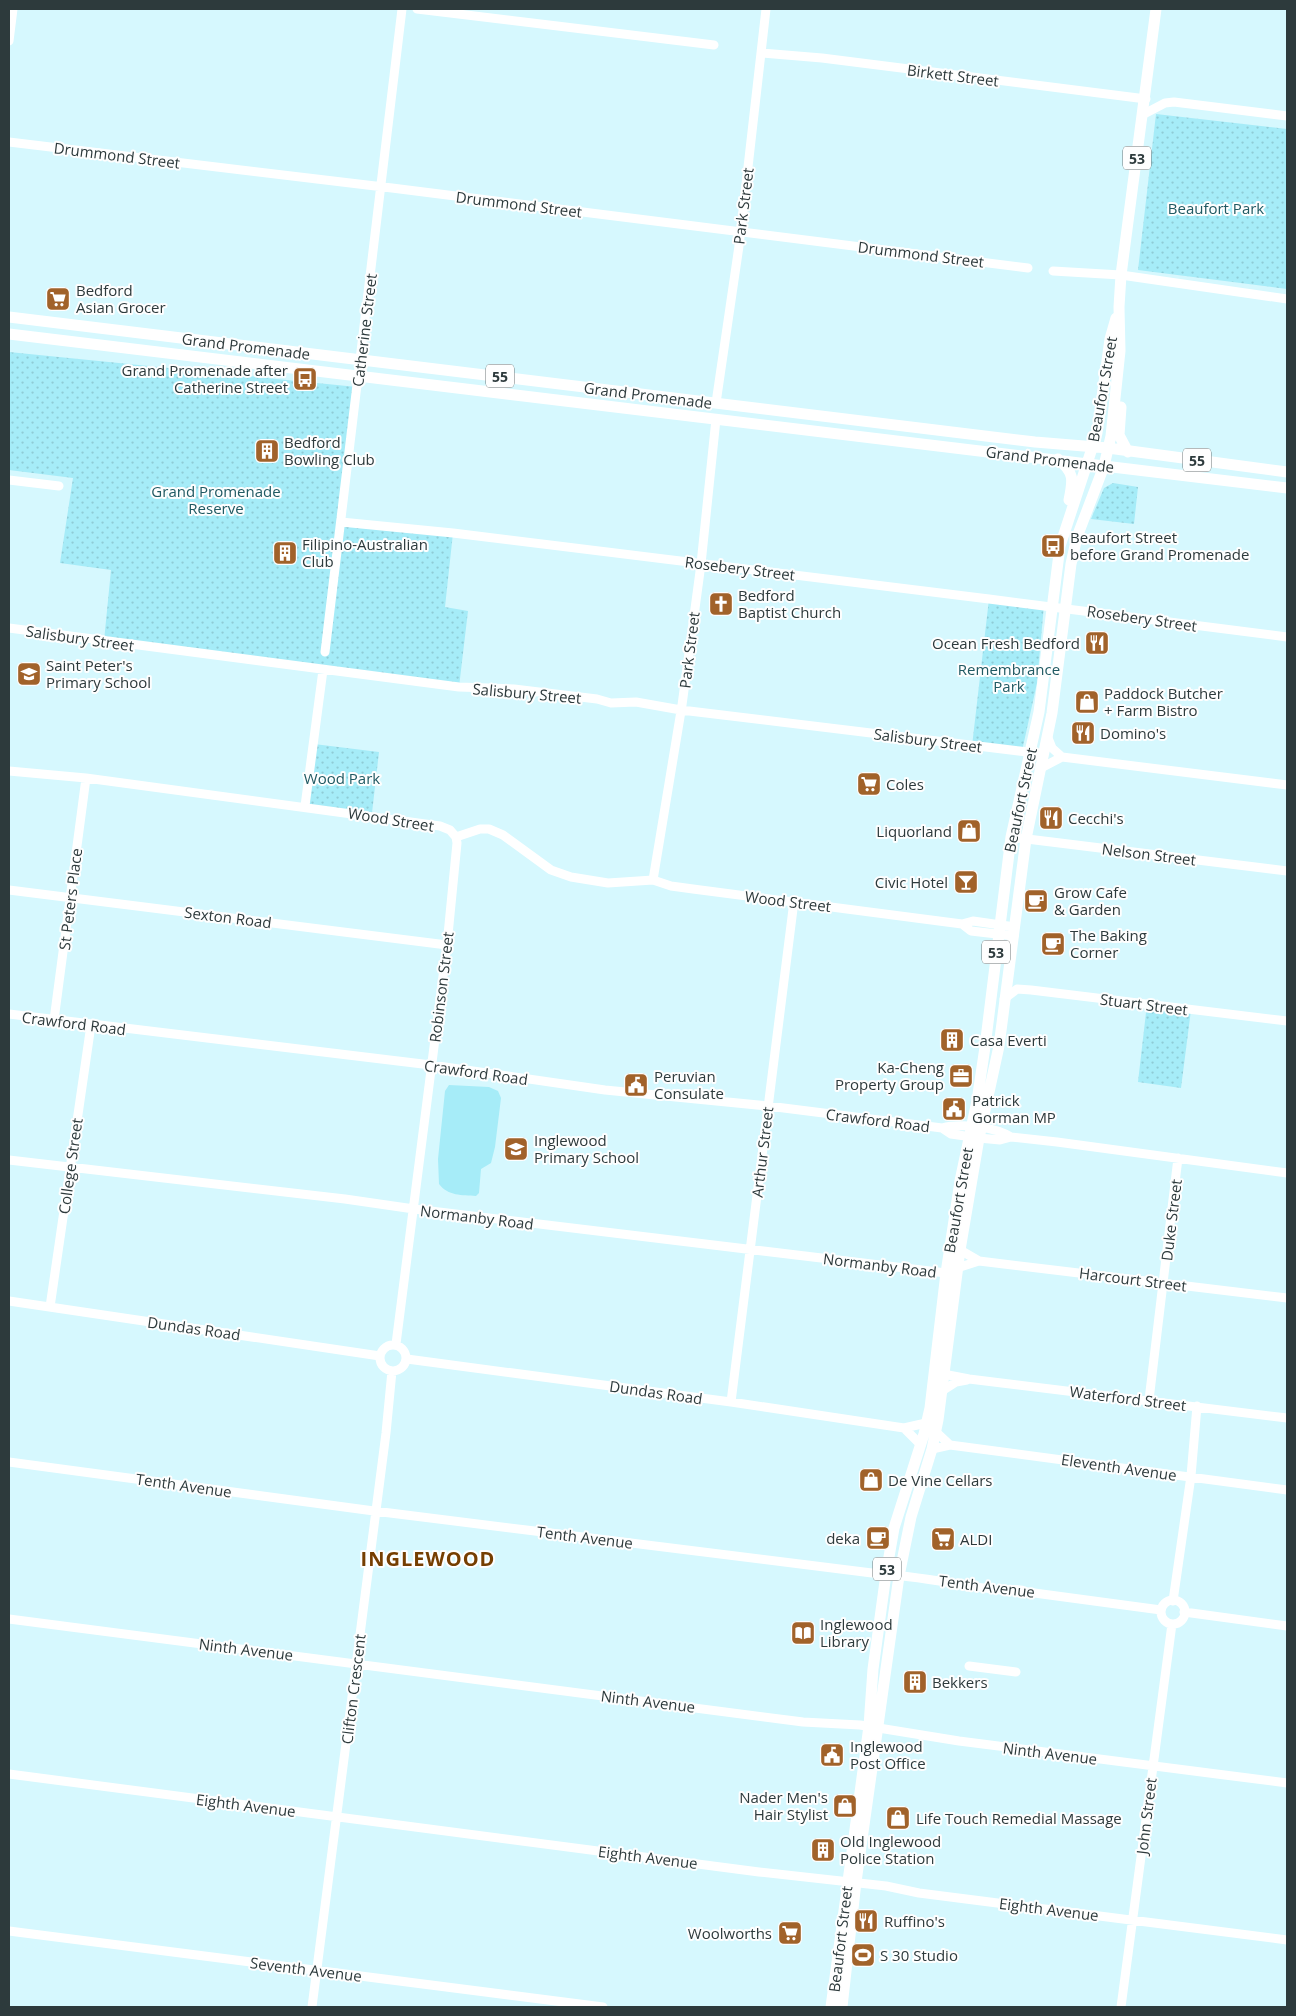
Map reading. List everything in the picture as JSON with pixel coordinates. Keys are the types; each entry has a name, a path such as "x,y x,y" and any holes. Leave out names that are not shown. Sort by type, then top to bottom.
{"main road":[{"name":"Beaufort Street","path":"831,2007 899,1576 911,1517 932,1449 942,1391 940,1373 946,1273 975,1132 999,1046 1026,839 1048,738 1057,682 1070,564 1077,537 1104,466 1111,436 1120,351 1119,307 1121,276 1146,99 1156,9"},
{"name":"Beaufort Street","path":"874,1727 873,1669 886,1574 894,1528 921,1444 940,1373 958,1268 998,929 1011,837 1039,712 1060,546 1097,433 1110,339 1119,307"},
{"name":"Grand Promenade","path":"9,318 1036,442 1108,448 1287,472"},
{"path":"118,331 121,337 156,351"},
{"name":"Grand Promenade","path":"9,334 1287,488"},
{"path":"1120,351 1125,364 1119,435 1128,452"},
{"path":"1058,459 1067,466 1072,479 1066,524"},
{"name":"Beaufort Street","path":"842,2007 851,1882"}],"street":[{"path":"9,42 13,9"},
{"name":"Catherine Street","path":"325,652 402,9"},
{"path":"417,9 714,45"},
{"name":"Park Street","path":"716,403 740,232 766,9"},
{"name":"Birkett Street","path":"761,53 822,58 1146,99"},
{"path":"1144,114 1165,102 1287,116"},
{"name":"Drummond Street","path":"9,142 381,186 1028,268"},
{"path":"1053,271 1121,276 1287,299"},
{"name":"Park Street","path":"653,880 681,710 701,564 716,419"},
{"path":"9,480 59,486"},
{"name":"Rosebery Street","path":"341,522 1051,606 1287,637"},
{"name":"Salisbury Street","path":"9,628 459,687 514,689 560,694 611,703 630,701 681,710 1044,754"},
{"path":"305,806 323,670"},
{"path":"1048,738 1052,748 1062,757"},
{"path":"1041,768 1062,757 1287,785"},
{"name":"Wood Street","path":"9,771 86,778 305,806 440,826 450,830 456,837 480,829 497,831 551,870 571,877 608,883 653,880 671,886 962,924 971,931 998,929 1014,932"},
{"name":"St Peters Place","path":"54,1020 86,778"},
{"name":"Robinson Street","path":"396,1344 447,945 457,844 456,837"},
{"name":"Nelson Street","path":"1011,837 1287,871"},
{"name":"Sexton Road","path":"9,890 447,945"},
{"name":"Arthur Street","path":"731,1402 794,902"},
{"name":"Stuart Street","path":"1004,999 1018,990 1287,1022"},
{"name":"Crawford Road","path":"9,1014 431,1065 611,1091 768,1106 942,1128 951,1134 975,1132 1000,1140 1011,1137 1287,1173"},
{"name":"College Street","path":"50,1307 91,1025"},
{"name":"Duke Street","path":"1149,1400 1178,1158"},
{"name":"Normanby Road","path":"9,1160 345,1199 946,1273"},
{"name":"Harcourt Street","path":"960,1250 979,1261 1287,1298"},
{"name":"Harcourt Street","path":"958,1268 979,1261"},
{"name":"Dundas Road","path":"9,1301 380,1356"},
{"path":"396,1344 404,1350 407,1359 404,1367 392,1371 383,1366 380,1356 386,1347 396,1344"},
{"name":"Dundas Road","path":"407,1359 731,1402 904,1428 926,1423"},
{"name":"Clifton Crescent","path":"312,2007 374,1511 386,1433 392,1371"},
{"name":"Waterford Street","path":"940,1373 969,1379 1287,1418"},
{"name":"Waterford Street","path":"942,1391 956,1382 969,1379"},
{"path":"1173,1601 1191,1476 1196,1406"},
{"path":"904,1428 921,1444"},
{"path":"935,1432 950,1445"},
{"name":"Eleventh Avenue","path":"932,1449 950,1445 1287,1490"},
{"name":"Tenth Avenue","path":"9,1462 374,1511 923,1578 1003,1590 1020,1589 1027,1592 1161,1610"},
{"path":"1173,1601 1181,1604 1184,1612 1180,1621 1172,1624 1163,1618 1161,1610 1167,1602 1173,1601"},
{"path":"1184,1612 1287,1626"},
{"name":"Ninth Avenue","path":"9,1619 795,1721 874,1727 959,1742 1287,1783"},
{"name":"John Street","path":"1122,2007 1172,1624"},
{"path":"969,1666 1016,1672"},
{"name":"Eighth Avenue","path":"9,1774 1287,1940"},
{"name":"Seventh Avenue","path":"9,1931 603,2007"}],"green space":[{"name":"Beaufort Park","path":"1156,114 1287,129 1287,289 1138,270"},
{"name":"Grand Promenade Reserve","path":"9,352 357,387 341,522 453,533 445,607 468,611 459,687 104,641 111,570 60,563 73,478 9,470"},
{"path":"1113,483 1138,487 1134,524 1091,519 1104,488"},
{"name":"Remembrance Park","path":"989,599 1044,605 1037,683 1022,751 972,746"},
{"name":"Wood Park","path":"314,744 379,752 372,813 305,806"},
{"path":"1147,1004 1191,1010 1181,1088 1138,1082"},
{"path":"449,1085 489,1087 498,1091 501,1098 495,1147 491,1163 481,1169 479,1193 476,1196 451,1193 439,1184 438,1159 445,1091"}],"place":[{"name":"Bedford Asian Grocer","path":"58,299"},
{"name":"Grand Promenade after Catherine Street","path":"305,379"},
{"name":"Bedford Bowling Club","path":"267,451"},
{"name":"Beaufort Street before Grand Promenade","path":"1053,546"},
{"name":"Filipino-Australian Club","path":"285,553"},
{"name":"Bedford Baptist Church","path":"721,604"},
{"name":"Ocean Fresh Bedford","path":"1097,643"},
{"name":"Saint Peter's Primary School","path":"29,674"},
{"name":"Paddock Butcher + Farm Bistro","path":"1087,702"},
{"name":"Domino's","path":"1083,733"},
{"name":"Coles","path":"869,784"},
{"name":"Cecchi's","path":"1051,818"},
{"name":"Liquorland","path":"969,831"},
{"name":"Civic Hotel","path":"966,882"},
{"name":"Grow Cafe & Garden","path":"1036,901"},
{"name":"The Baking Corner","path":"1053,944"},
{"name":"Casa Everti","path":"952,1040"},
{"name":"Ka-Cheng Property Group","path":"961,1076"},
{"name":"Peruvian Consulate","path":"636,1085"},
{"name":"Patrick Gorman MP","path":"954,1109"},
{"name":"Inglewood Primary School","path":"516,1149"},
{"name":"De Vine Cellars","path":"871,1480"},
{"name":"deka","path":"878,1538"},
{"name":"ALDI","path":"943,1539"},
{"name":"Inglewood Library","path":"803,1633"},
{"name":"Bekkers","path":"915,1682"},
{"name":"Inglewood Post Office","path":"832,1755"},
{"name":"Nader Men's Hair Stylist","path":"845,1806"},
{"name":"Life Touch Remedial Massage","path":"898,1818"},
{"name":"Old Inglewood Police Station","path":"823,1850"},
{"name":"Ruffino's","path":"866,1921"},
{"name":"Woolworths","path":"790,1933"},
{"name":"S 30 Studio","path":"863,1955"}],"district":[{"name":"INGLEWOOD","path":"428,1558"}]}
